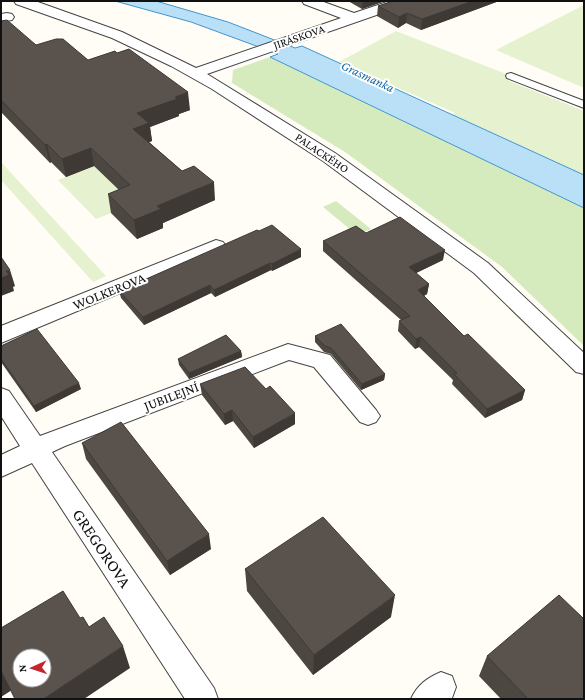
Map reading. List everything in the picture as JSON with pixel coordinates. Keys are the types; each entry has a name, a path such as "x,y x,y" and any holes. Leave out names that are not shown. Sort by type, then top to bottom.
{"street":[{"name":"PALACKÉHO","path":"21,1 117,35 153,52 217,86 329,157 481,268 584,366"},
{"path":"308,1 354,18"},
{"name":"JIRÁSKOVA","path":"194,74 403,1"},
{"name":"WOLKEROVA","path":"1,335 216,246"},
{"name":"JUBILEJNÍ","path":"1,467 56,439 288,352 322,361 368,416"},
{"name":"GREGOROVA","path":"1,397 203,699"}],"lane":[{"path":"511,76 584,105"}],"green space":[{"path":"584,5 584,88 496,50"},
{"path":"396,31 511,76 507,80 584,111 584,175 453,115 455,113 339,62"},
{"path":"270,57 584,208 584,346 502,267 345,152 232,83 233,70"},
{"path":"1,162 106,276 93,282 1,180"},
{"path":"94,166 134,204 96,219 58,180"},
{"path":"336,201 371,229 357,235 323,207"}],"water":[{"path":"115,1 156,1 228,22 295,48 302,46 584,175 584,208 270,57 278,54 191,22"}],"building":[{"path":"393,1 473,1 422,19 407,13 399,17 378,6"},
{"path":"7,20 36,45 56,39 63,39 88,60 115,51 117,53 129,49 188,92 175,97 177,99 137,113 149,123 133,129 182,171 194,166 214,182 157,206 161,209 134,220 108,194 130,185 91,148 62,159 47,144 45,145 1,100 1,21"},
{"path":"400,217 445,250 409,267 429,284 418,290 464,336 468,334 525,390 487,409 454,374 457,373 421,337 416,339 399,321 410,316 323,241 356,226 366,233"},
{"path":"272,225 301,249 272,264 270,263 214,290 210,285 143,317 119,291 257,230 259,231"},
{"path":"1,257 10,270 6,271 9,275 1,278"},
{"path":"341,324 385,374 362,384 331,348 325,346 315,336"},
{"path":"37,329 79,383 34,406 1,359 1,346"},
{"path":"226,335 241,351 189,373 178,359"},
{"path":"245,367 266,389 270,386 295,413 253,437 232,410 224,414 200,384"},
{"path":"121,422 209,534 167,561 82,443"},
{"path":"323,517 395,595 314,655 245,569"},
{"path":"63,591 80,618 83,617 89,627 104,617 123,646 43,699 15,699 1,671 1,628"},
{"path":"559,595 584,619 584,699 528,699 487,656"}],"water label":[{"name":"Grasmanka","path":"368,76"}]}
